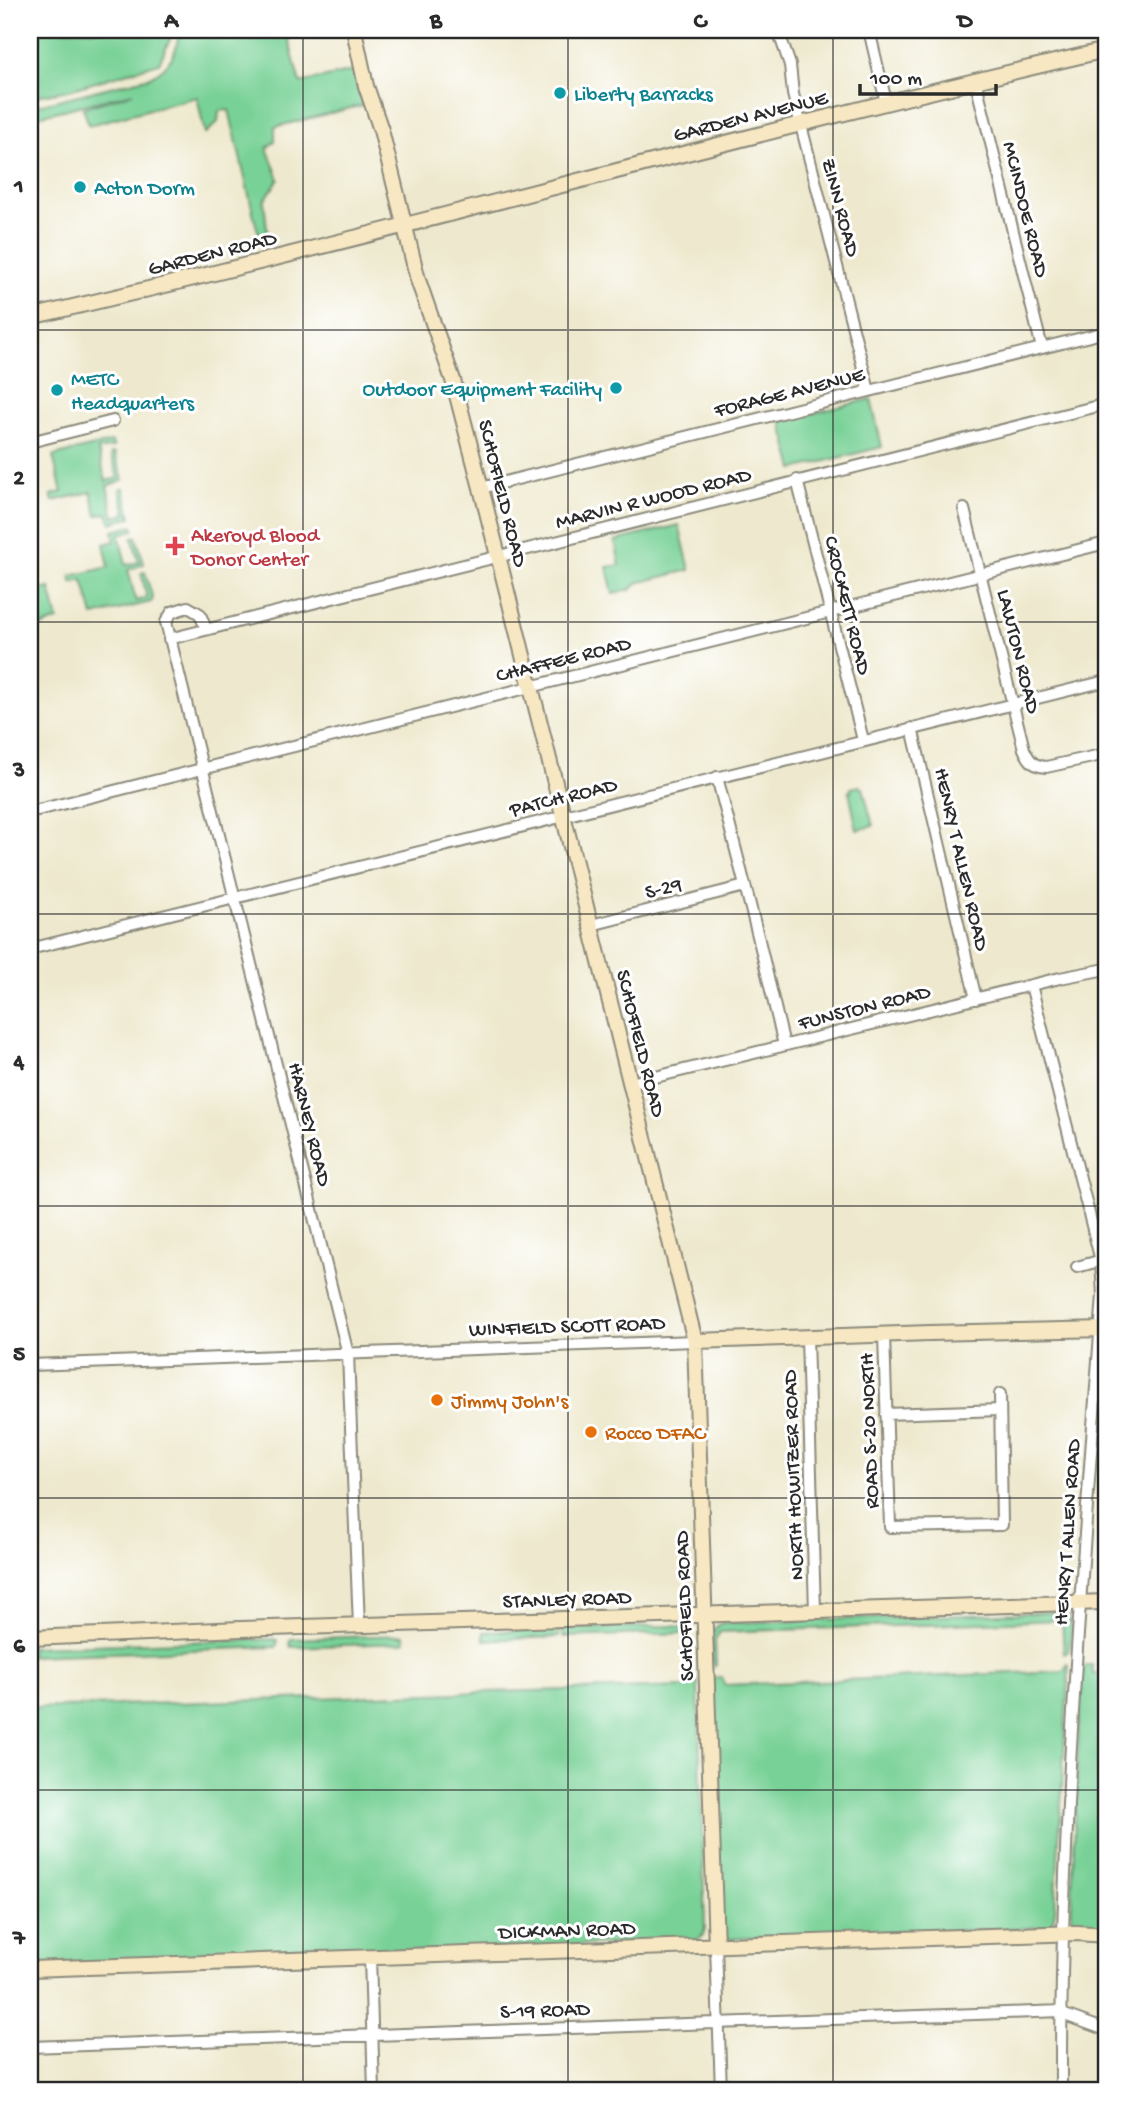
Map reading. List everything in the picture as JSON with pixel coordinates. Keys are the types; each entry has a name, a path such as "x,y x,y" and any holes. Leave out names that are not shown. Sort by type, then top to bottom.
{"street":[{"name":"SCHOFIELD ROAD","path":"354,30 366,86 381,130 418,280 453,380 695,1342 721,2091"},
{"path":"869,30 886,102"},
{"name":"ZINN ROAD","path":"779,33 790,65 800,123 869,391"},
{"name":"GARDEN AVENUE","path":"405,226 975,79 1105,54"},
{"name":"MCINDOE ROAD","path":"975,79 1042,348"},
{"name":"GARDEN ROAD","path":"30,317 405,226"},
{"name":"FORAGE AVENUE","path":"481,488 1106,332"},
{"name":"MARVIN R WOOD ROAD","path":"169,639 1106,404"},
{"path":"30,440 113,421"},
{"name":"CROCKETT ROAD","path":"797,480 863,740"},
{"name":"LAWTON ROAD","path":"964,509 1024,749 1031,762 1038,767 1046,767 1106,754"},
{"name":"CHAFFEE ROAD","path":"30,811 1106,543"},
{"path":"169,639 166,622 168,616 188,607 200,614 206,629"},
{"name":"HARNEY ROAD","path":"169,639 348,1354 359,1626"},
{"name":"PATCH ROAD","path":"30,949 1106,681"},
{"name":"HENRY T ALLEN ROAD","path":"912,728 976,999"},
{"path":"717,777 784,1045"},
{"name":"S-29","path":"591,925 745,886"},
{"name":"FUNSTON ROAD","path":"631,1083 1106,969"},
{"name":"HENRY T ALLEN ROAD","path":"1031,985 1104,1260 1103,1329 1079,1602 1062,1934 1061,2091"},
{"path":"1077,1266 1104,1260"},
{"name":"WINFIELD SCOTT ROAD","path":"30,1365 884,1334 1103,1329"},
{"name":"ROAD S-20 NORTH","path":"884,1334 890,1527 1002,1525 1000,1410"},
{"name":"NORTH HOWITZER ROAD","path":"807,1337 815,1611"},
{"path":"1097,1375 1106,1367"},
{"path":"886,1414 1000,1410 1000,1394"},
{"name":"STANLEY ROAD","path":"30,1638 1106,1602"},
{"name":"DICKMAN ROAD","path":"30,1969 1106,1934"},
{"path":"370,1957 374,2091"},
{"name":"S-19 ROAD","path":"30,2047 718,2022 1062,2013 1106,2030"},
{"path":"1030,2091 1061,2091"}],"green space":[{"path":"39,30 168,30 171,37 159,63 69,90 30,97 30,33"},
{"path":"178,30 286,30 300,83 353,71 363,105 275,127 275,141 267,148 279,179 264,201 269,247 264,247 256,225 229,110 219,111 218,122 205,134 197,97 89,125 83,108 133,93 30,118 30,107 157,73 168,64 175,52"},
{"path":"871,399 882,447 794,469 781,421"},
{"path":"112,442 114,447 98,450 106,481 118,478 111,454 115,453 123,480 107,486 114,517 126,514 120,489 124,488 131,517 111,523 108,513 97,515 91,492 53,501 51,495 62,492 53,456"},
{"path":"679,525 690,570 637,583 632,589 613,594 607,567 620,565 615,541"},
{"path":"133,526 134,530 119,534 126,565 139,562 132,537 136,536 144,564 128,570 136,601 147,598 141,573 145,572 153,599 151,602 93,616 83,580 72,583 71,576 109,567 104,544 115,541 113,531"},
{"path":"50,588 58,620 30,631 30,597 35,595 34,591"},
{"path":"860,786 863,788 873,826 857,830 849,791"},
{"path":"1057,1612 1068,1616 1070,1620 1071,1635 1067,1653 1064,1653 1062,1620 720,1632 715,1640 716,1665 713,1667 711,1636 722,1623"},
{"path":"672,1626 686,1628 687,1633 563,1637 563,1629"},
{"path":"559,1629 559,1637 484,1640 484,1632"},
{"path":"402,1635 405,1641 401,1643 291,1647 289,1643 291,1639"},
{"path":"278,1641 276,1647 30,1656 30,1647"},
{"path":"1067,1664 1055,1912 1051,1927 727,1939 721,1931 713,1678 722,1677 724,1685 1064,1671"},
{"path":"1086,1665 1092,1665 1093,1674 1106,1674 1106,1928 1079,1925 1071,1919 1081,1670"},
{"path":"689,1677 696,1678 698,1684 705,1928 697,1941 40,1965 30,1956 30,1700 31,1708 689,1687"}],"place":[{"name":"Liberty Barracks","path":"560,93"},
{"name":"Acton Dorm","path":"80,187"},
{"name":"Outdoor Equipment Facility","path":"616,388"},
{"name":"METC Headquarters","path":"57,390"},
{"name":"Akeroyd Blood Donor Center","path":"175,546"},
{"name":"Jimmy John's","path":"437,1400"},
{"name":"Rocco DFAC","path":"591,1432"}]}
